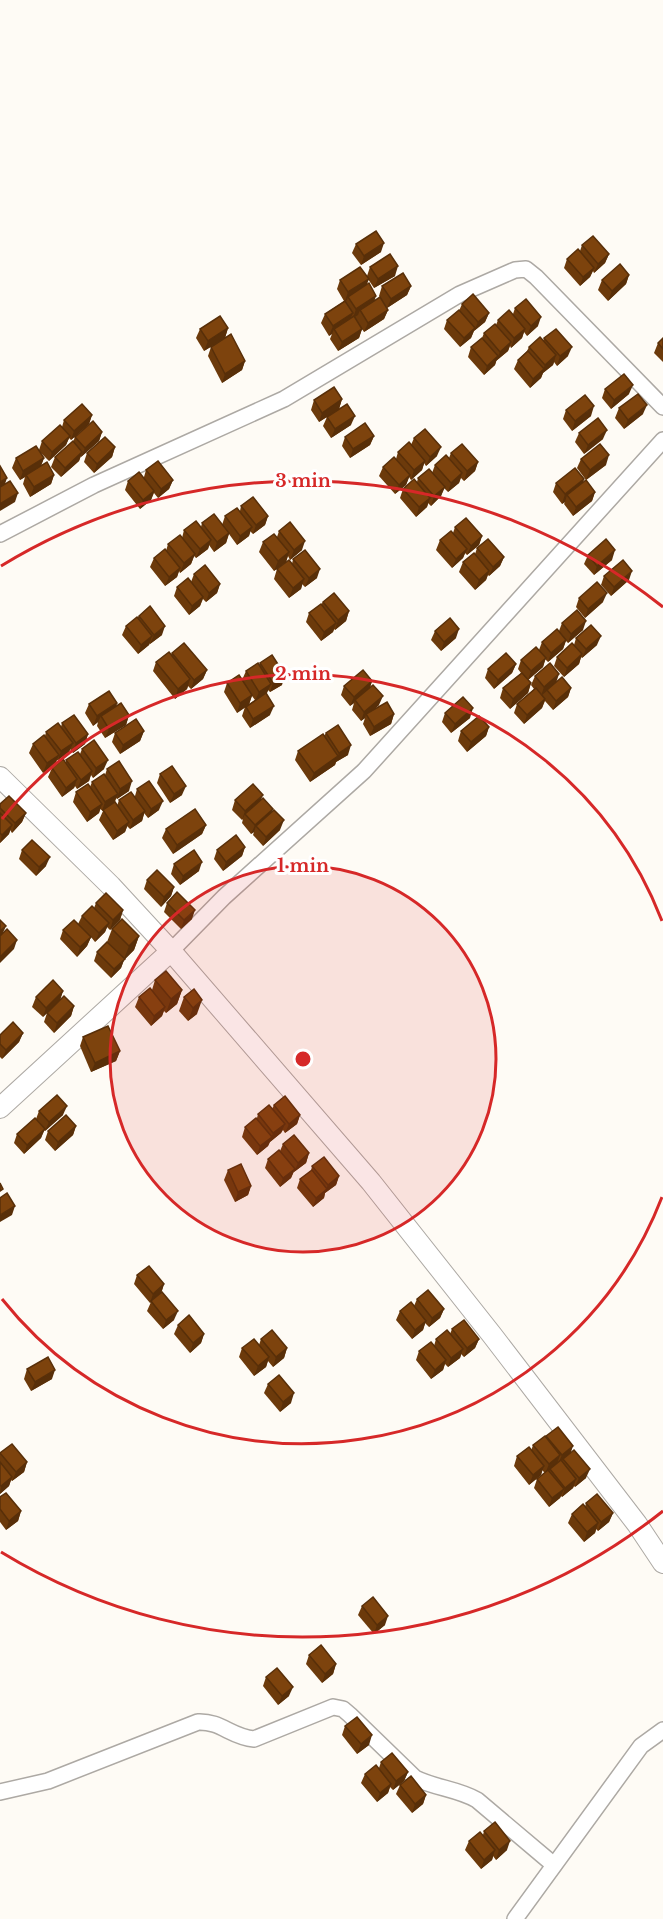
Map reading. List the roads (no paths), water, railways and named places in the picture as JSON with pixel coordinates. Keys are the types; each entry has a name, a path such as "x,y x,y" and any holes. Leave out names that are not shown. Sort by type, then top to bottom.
{"street":[{"path":"0,534 94,485 284,399 460,294 515,270 525,269 536,277 663,407"},
{"path":"0,1108 171,951 224,897 364,771 663,440"},
{"path":"0,777 111,886 171,951 371,1182 637,1524 663,1563"},
{"path":"0,1792 48,1780 198,1722 211,1721 241,1738 254,1739 333,1707 343,1709 350,1715 415,1778 427,1784 464,1793 477,1800 554,1865"},
{"path":"515,1919 641,1746 663,1730"}]}
